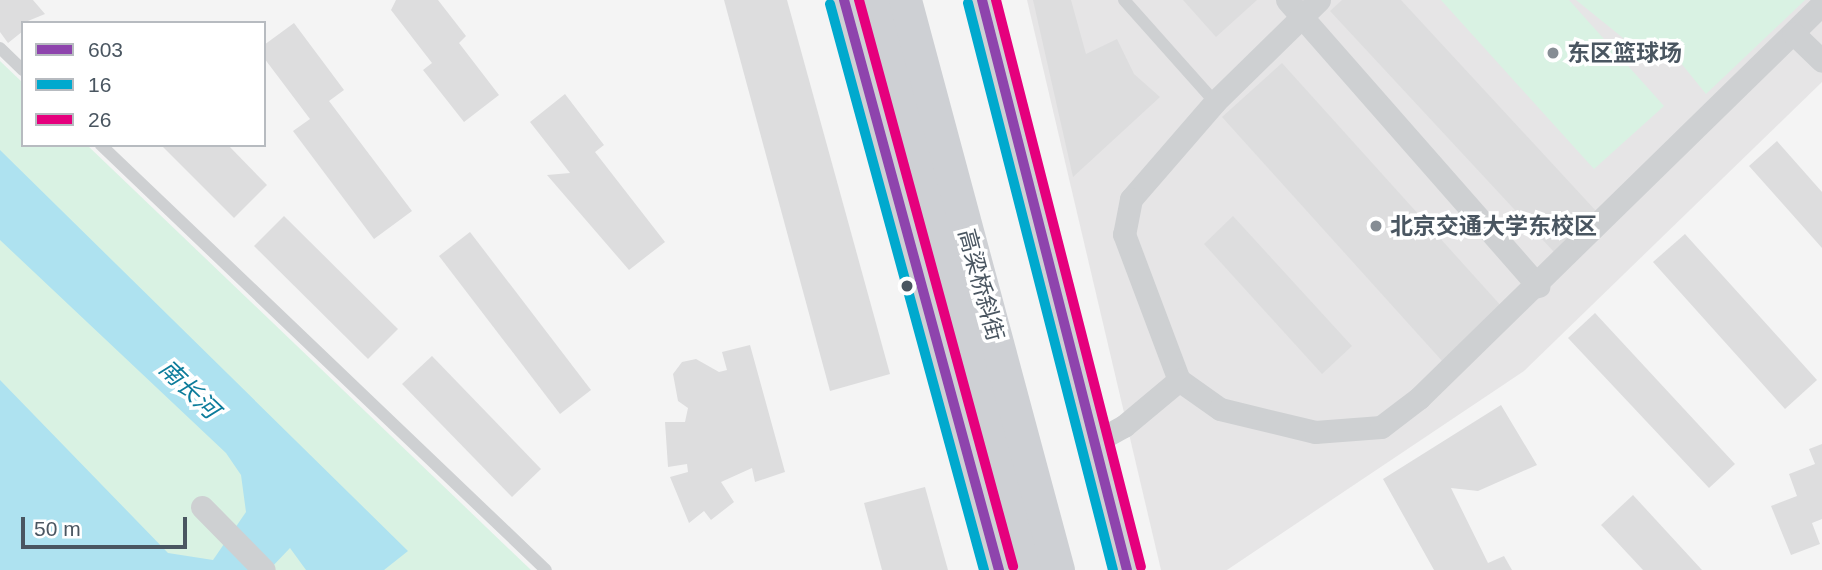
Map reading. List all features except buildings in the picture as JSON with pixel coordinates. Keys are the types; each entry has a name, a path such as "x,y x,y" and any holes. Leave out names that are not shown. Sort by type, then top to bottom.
{"street":[{"path":"844,0 999,570"},
{"name":"高梁桥斜街","path":"877,0 1029,570"},
{"name":"高梁桥斜街","path":"905,0 1058,570"},
{"path":"982,0 1127,570"},
{"path":"1319,0 1294,8 1131,199 1124,234 1179,380 1220,409 1265,423 1315,432 1381,427 1538,286 1822,4"},
{"path":"1294,8 1538,286"},
{"path":"1793,33 1822,61"},
{"path":"1095,442 1124,426 1179,380"},
{"path":"202,508 264,570"}],"lane":[{"path":"1124,0 1214,102"},
{"path":"0,48 21,68"},
{"path":"103,147 546,570"}],"shaded area":[{"name":"北京交通大学东校区","path":"1027,0 1822,0 1822,82 1524,371 1227,570 1161,570"}],"green space":[{"name":"东区篮球场","path":"1441,0 1569,0 1664,106 1594,169"},
{"path":"1576,0 1805,0 1706,94 1676,57 1628,42"},
{"path":"0,61 21,81 21,147 89,147 531,570 0,570"}],"water":[{"name":"南长河","path":"0,150 408,551 384,570 306,570 290,548 269,570 0,570 0,380 168,553 213,560 246,512 241,475 226,453 0,240"}],"transit line":[{"name":"603","path":"844,0 999,570"},
{"name":"26","path":"859,0 1013,566"},
{"name":"603","path":"982,0 1127,570"},
{"name":"26","path":"996,0 1141,567"},
{"name":"16","path":"968,3 1113,570"},
{"name":"16","path":"830,4 984,570"}],"place":[{"name":"东区篮球场","path":"1553,53"},
{"name":"北京交通大学东校区","path":"1376,226"}]}
